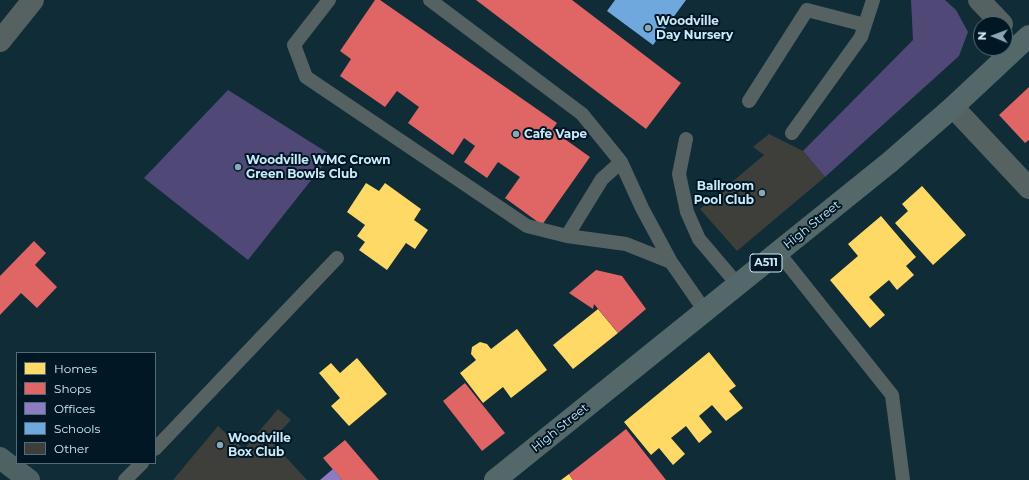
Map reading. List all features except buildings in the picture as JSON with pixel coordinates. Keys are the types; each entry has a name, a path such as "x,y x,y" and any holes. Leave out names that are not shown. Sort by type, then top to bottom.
{"highway":[{"name":"High Street","path":"495,480 890,162 953,107 1025,40"}],"main road":[{"path":"0,458 29,480"}],"street":[{"path":"0,40 33,0"},
{"path":"979,0 994,16"},
{"path":"1013,33 1025,40"},
{"path":"953,107 1029,188"}],"lane":[{"path":"329,0 294,45 306,77 527,226 567,236 626,244 671,262"},
{"path":"430,0 582,114 621,162 642,208 671,262 705,311"},
{"path":"792,133 861,37 873,0"},
{"path":"748,101 807,10 865,25"},
{"path":"686,139 679,174 688,212 699,238 738,284"},
{"path":"567,236 602,179 621,162"},
{"path":"778,252 892,395 903,480"},
{"path":"156,448 337,258"},
{"path":"125,480 141,464"}],"shaded area":[{"path":"911,0 945,0 956,10 968,32 959,56 825,177 803,151 913,40"},
{"name":"Woodville WMC Crown Green Bowls Club","path":"228,90 331,155 248,260 144,178"}],"place":[{"name":"Woodville Day Nursery","path":"648,28"},
{"name":"Cafe Vape","path":"516,134"},
{"name":"Woodville WMC Crown Green Bowls Club","path":"238,167"},
{"name":"Ballroom Pool Club","path":"762,193"},
{"name":"Woodville Box Club","path":"220,445"}]}
